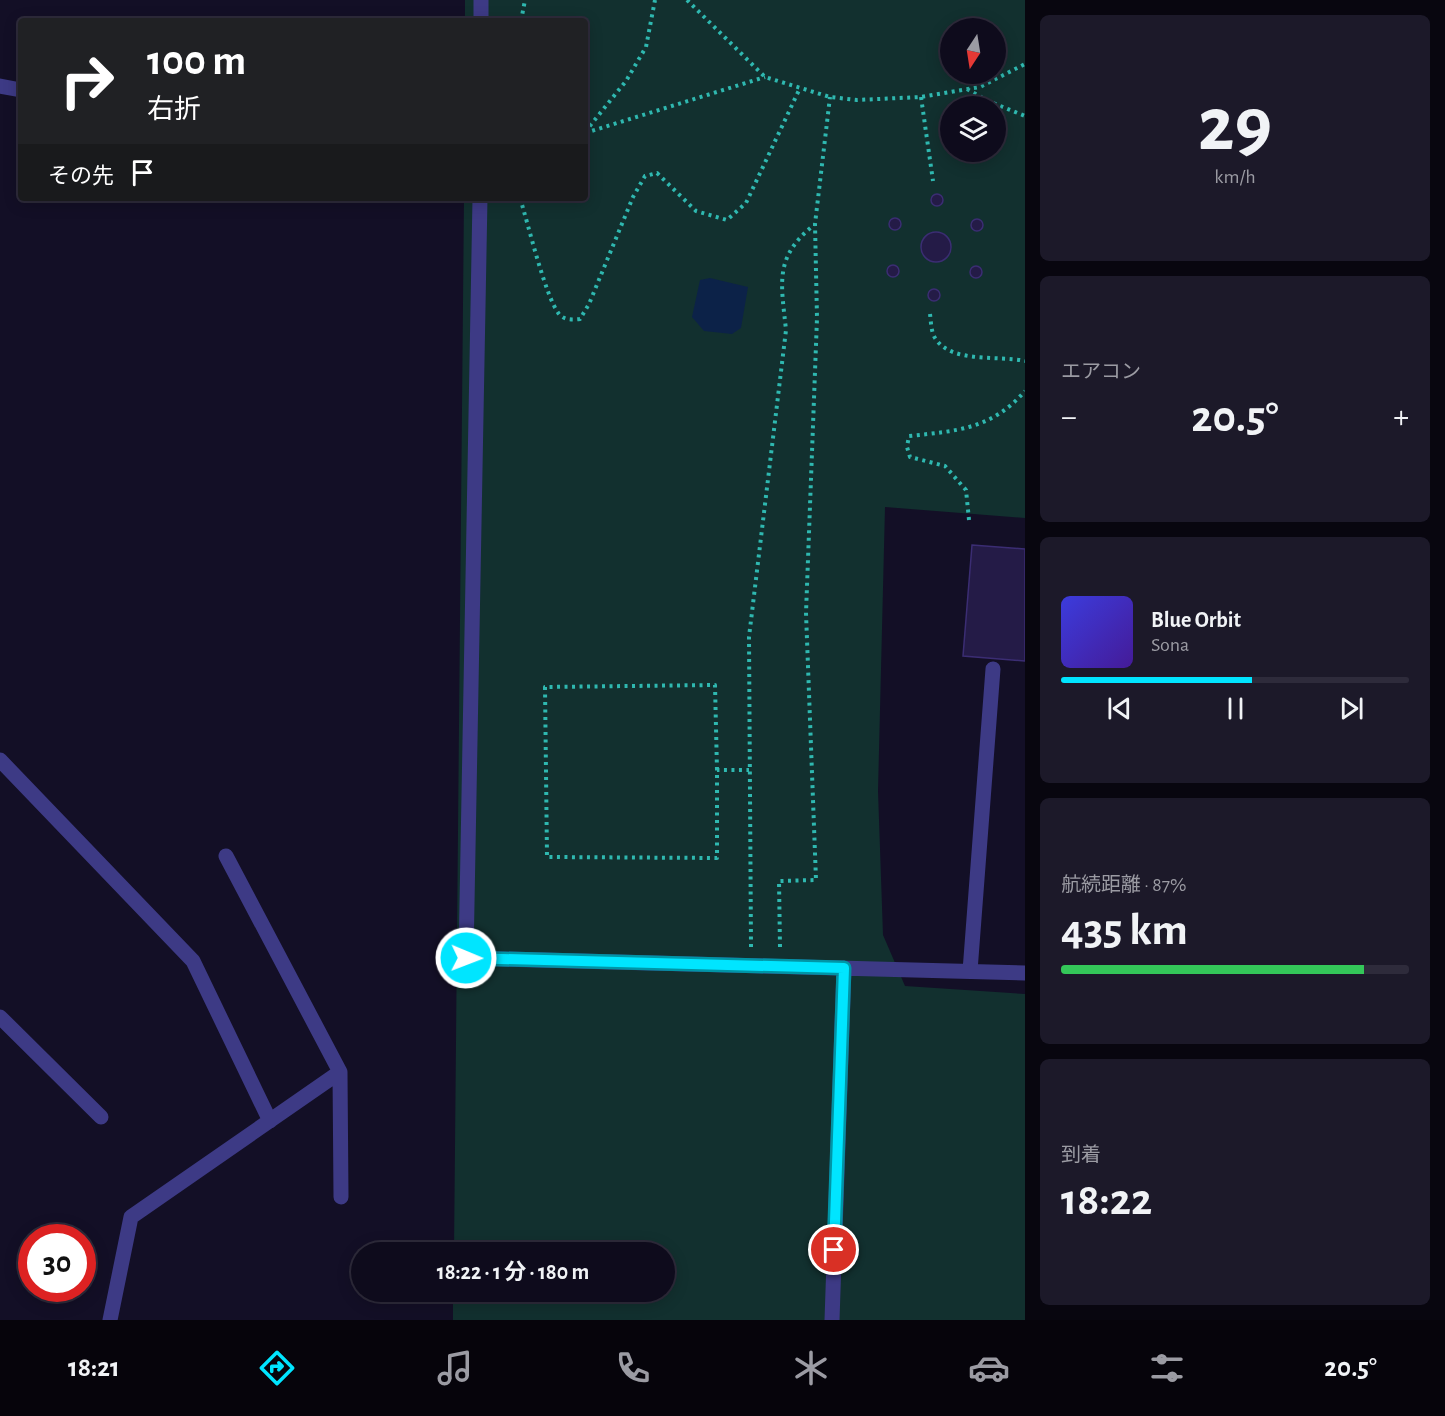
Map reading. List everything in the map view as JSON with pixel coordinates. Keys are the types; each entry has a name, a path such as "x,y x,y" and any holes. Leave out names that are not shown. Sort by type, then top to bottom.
{"street":[{"path":"481,0 481,18"},
{"path":"0,86 18,89"},
{"path":"480,201 466,958 1025,973"},
{"path":"970,971 993,669"},
{"path":"0,760 193,961 270,1120"},
{"path":"226,856 340,1072 341,1197"},
{"path":"832,1320 844,968"},
{"path":"0,1017 101,1117"},
{"path":"110,1320 131,1217 340,1072"}],"path":[{"path":"522,18 525,0"},
{"path":"588,128 626,81 646,47 655,0"},
{"path":"687,0 765,77 830,97 857,100 921,97 980,87 1025,64"},
{"path":"588,131 765,77"},
{"path":"521,201 550,298 559,315 570,320 580,319 589,304 633,197 645,176 657,173 696,211 727,220 747,203 801,88"},
{"path":"967,89 988,101 1025,116"},
{"path":"781,966 779,881 816,880 806,613 817,318 815,224 830,97"},
{"path":"921,97 933,181"},
{"path":"752,965 749,637 786,330 782,296 783,263 795,240 815,224"},
{"path":"930,314 935,338 952,352 976,357 1007,357 1025,361"},
{"path":"969,520 966,490 945,466 910,457 907,447 909,436 974,426 1009,409 1025,391"},
{"path":"715,685 717,770 717,858 547,857 545,687 715,685"},
{"path":"717,770 749,770"}],"green space":[{"path":"465,0 1025,0 1025,518 885,507 878,791 883,935 905,986 1025,994 1025,1320 453,1320 453,1302 675,1302 675,1242 454,1242 464,201 588,201 588,18 465,18"}],"water":[{"path":"710,278 748,287 741,328 732,334 704,331 692,317 700,280"}],"building":[{"path":"939,194 943,200 939,206 935,206 931,198"},
{"path":"897,218 901,224 897,230 893,230 889,222"},
{"path":"979,219 983,225 979,231 975,231 971,223"},
{"path":"936,232 942,233 950,241 950,253 942,261 936,262 930,261 922,253 921,247 922,241 930,233"},
{"path":"895,265 899,271 895,277 891,277 887,269"},
{"path":"978,266 982,272 978,278 974,278 970,270"},
{"path":"936,289 940,295 936,301 932,301 928,293"},
{"path":"972,545 1025,549 1025,661 963,656"}],"route":[{"path":"466,958 844,968 834,1250"}]}
